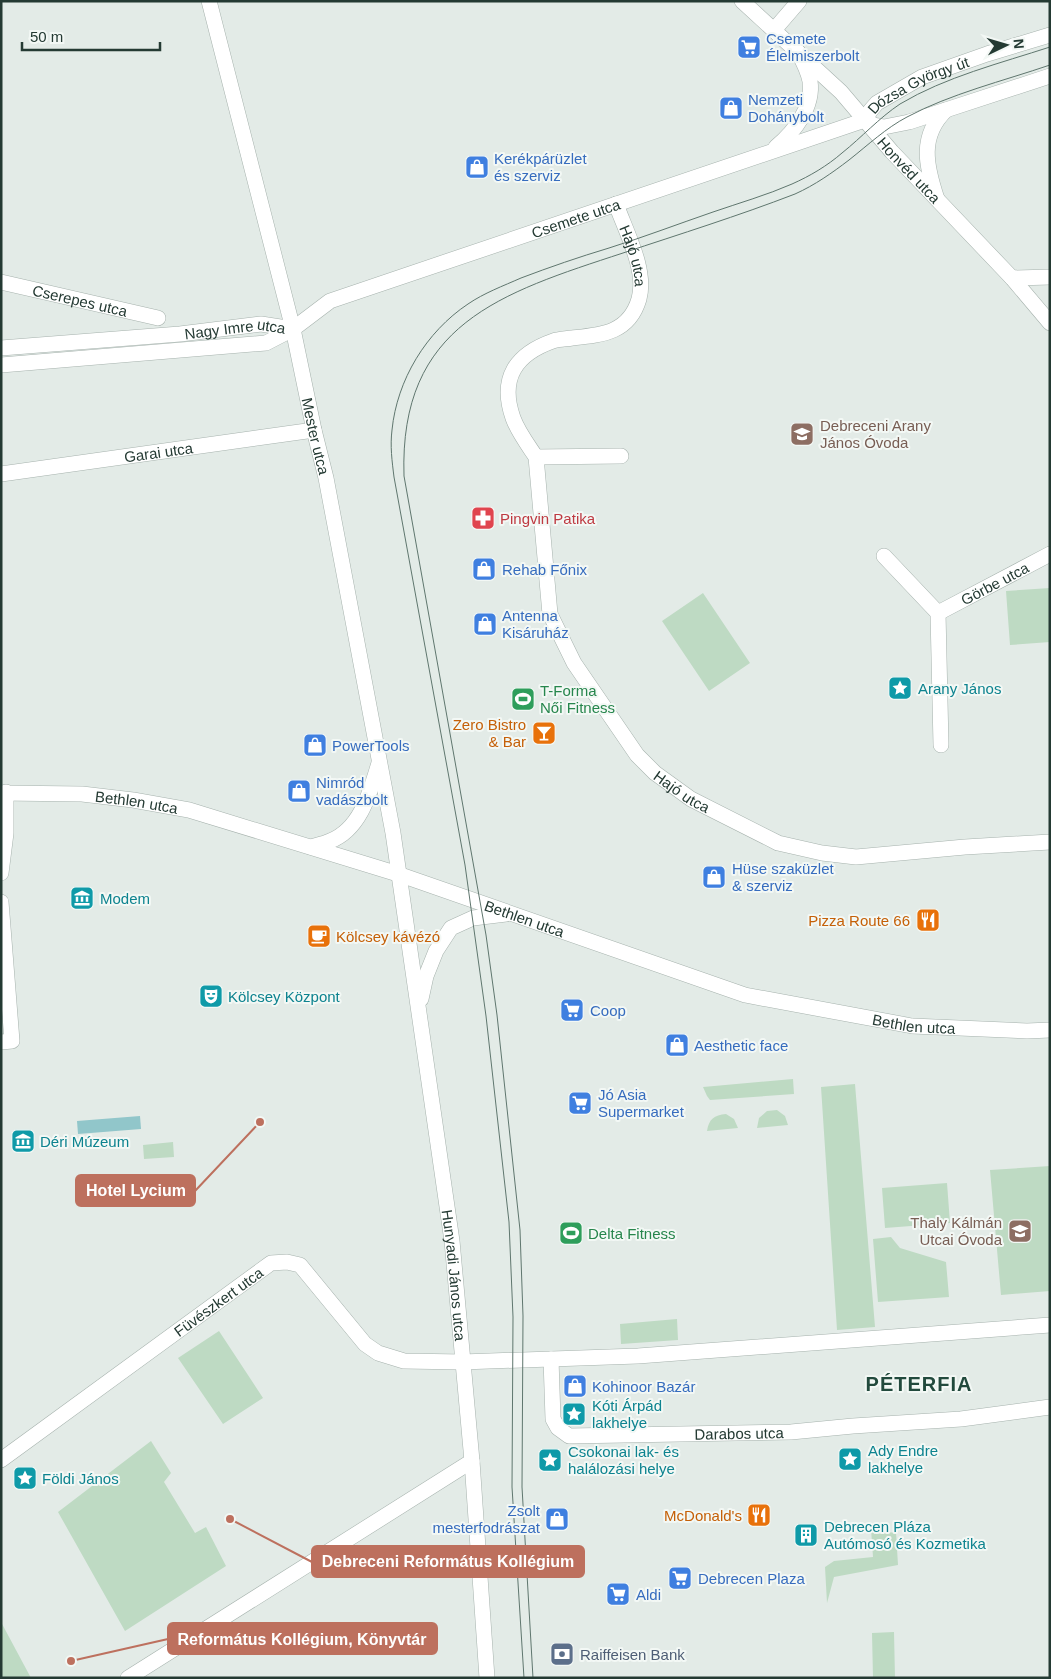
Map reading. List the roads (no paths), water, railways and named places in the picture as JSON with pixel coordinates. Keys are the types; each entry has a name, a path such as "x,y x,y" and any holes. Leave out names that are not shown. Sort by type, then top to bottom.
{"street":[{"name":"Mester utca","path":"209,1 293,329 326,478 393,833 398,874"},
{"name":"Honvéd utca","path":"742,1 841,92 892,152 1012,278 1050,323"},
{"path":"774,30 799,1"},
{"name":"Dózsa György út","path":"1050,35 987,54 922,77 876,103 865,120 874,125 884,127 909,122 1050,76"},
{"path":"769,153 787,138 795,128 808,99 810,82 798,52"},
{"path":"937,199 930,177 928,137 937,119 947,110"},
{"name":"Csemete utca","path":"293,329 330,301 865,120"},
{"name":"Hajó utca","path":"616,204 640,266 642,281 639,299 631,318 618,328 604,334 554,340 525,355 514,367 509,384 509,401 513,418 536,457 550,614 574,663 637,755 655,773 691,799 778,843 822,853 856,857 1050,842"},
{"path":"1012,278 1050,277"},
{"name":"Cserepes utca","path":"1,282 158,318"},
{"name":"Nagy Imre utca","path":"1,348 180,334 261,324 293,329"},
{"name":"Nagy Imre utca","path":"1,365 266,343 293,329"},
{"name":"Garai utca","path":"1,474 314,430"},
{"path":"536,457 621,456"},
{"name":"Görbe utca","path":"938,613 1050,554"},
{"path":"884,556 938,613 941,745"},
{"path":"311,847 331,841 343,834 351,826 366,801 379,762"},
{"path":"1,872 6,833 4,793"},
{"name":"Bethlen utca","path":"4,793 82,794 189,810 398,874 745,995 912,1026 1027,1031 1050,1030"},
{"name":"Hunyadi János utca","path":"398,874 452,1241 472,1461 487,1678"},
{"path":"1,902 7,1042"},
{"path":"419,1007 426,976 436,951 451,928 473,918 512,914"},
{"name":"Füvészkert utca","path":"1,1460 271,1263 287,1262 300,1265 365,1344 378,1353 404,1362 462,1362"},
{"path":"462,1362 638,1356 1050,1325"},
{"name":"Darabos utca","path":"550,1359 553,1419 558,1428 569,1436 790,1432 960,1419 1050,1407"},
{"path":"128,1678 472,1461"}],"water":[{"path":"140,1116 141,1129 78,1134 77,1121"}],"tram line":[{"path":"524,1678 512,1487 513,1317 509,1222 486,1016 465,865 394,477 391,436 400,393 416,359 439,328 453,315 480,296 543,270 792,184 830,162 892,109 917,94 954,78 1050,47"},
{"path":"533,1678 522,1487 523,1316 520,1230 497,1015 486,935 404,476 407,424 419,383 439,349 466,322 499,301 537,283 578,268 795,194 830,174 899,121 941,101 1050,65"}],"place":[{"name":"Csemete Élelmiszerbolt","path":"749,47"},
{"name":"Nemzeti Dohánybolt","path":"731,108"},
{"name":"Kerékpárüzlet és szerviz","path":"477,167"},
{"name":"Debreceni Arany János Óvoda","path":"802,434"},
{"name":"Pingvin Patika","path":"483,518"},
{"name":"Rehab Főnix","path":"484,569"},
{"name":"Antenna Kisáruház","path":"485,624"},
{"name":"Arany János","path":"900,688"},
{"name":"T-Forma Női Fitness","path":"523,699"},
{"name":"Zero Bistro & Bar","path":"544,733"},
{"name":"PowerTools","path":"315,745"},
{"name":"Nimród vadászbolt","path":"299,791"},
{"name":"Hüse szaküzlet & szerviz","path":"714,877"},
{"name":"Modem","path":"82,898"},
{"name":"Pizza Route 66","path":"928,920"},
{"name":"Kölcsey kávézó","path":"319,936"},
{"name":"Kölcsey Központ","path":"211,996"},
{"name":"Coop","path":"572,1010"},
{"name":"Aesthetic face","path":"677,1045"},
{"name":"Jó Asia Supermarket","path":"580,1103"},
{"name":"Hotel Lycium","path":"260,1122"},
{"name":"Déri Múzeum","path":"23,1141"},
{"name":"Thaly Kálmán Utcai Óvoda","path":"1020,1231"},
{"name":"Delta Fitness","path":"571,1233"},
{"name":"Kohinoor Bazár","path":"575,1386"},
{"name":"Kóti Árpád lakhelye","path":"574,1414"},
{"name":"Ady Endre lakhelye","path":"850,1459"},
{"name":"Csokonai lak- és halálozási helye","path":"550,1460"},
{"name":"Földi János","path":"25,1478"},
{"name":"McDonald's","path":"759,1515"},
{"name":"Debreceni Református Kollégium","path":"230,1519"},
{"name":"Zsolt mesterfodrászat","path":"557,1519"},
{"name":"Debrecen Pláza Autómosó és Kozmetika","path":"806,1535"},
{"name":"Debrecen Plaza","path":"680,1578"},
{"name":"Aldi","path":"618,1594"},
{"name":"Raiffeisen Bank","path":"562,1654"},
{"name":"Református Kollégium, Könyvtár","path":"71,1661"}],"district":[{"name":"PÉTERFIA","path":"919,1384"}]}
